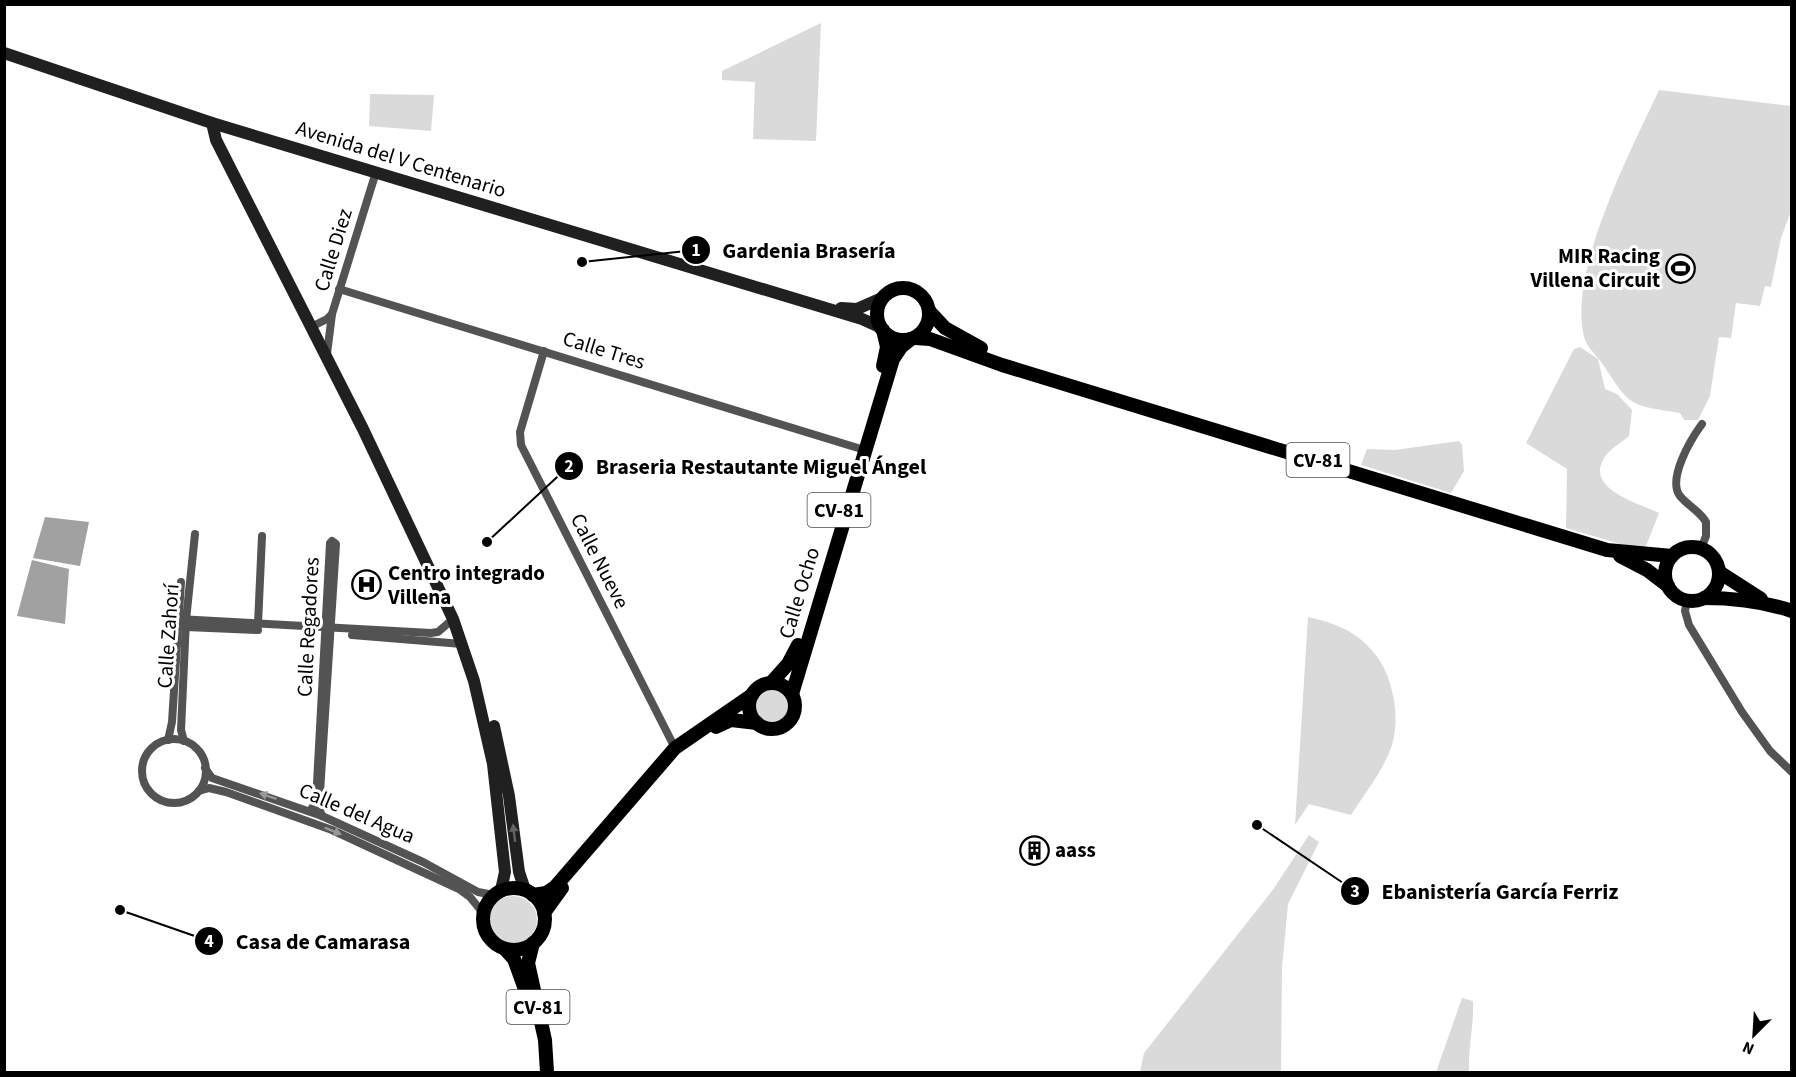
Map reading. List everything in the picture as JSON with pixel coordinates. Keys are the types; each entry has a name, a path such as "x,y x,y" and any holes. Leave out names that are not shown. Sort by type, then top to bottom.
{"main road":[{"name":"CV-81","path":"1029,371 960,338 945,328 930,312 924,297 910,288 895,289 882,298 877,311 882,329 899,340 930,339 1002,365 1029,371 1607,550 1647,570 1679,598 1687,600"},
{"name":"CV-81","path":"913,338 926,327 930,312"},
{"name":"Calle Ocho","path":"771,683 788,664 799,642 886,356 887,344 882,329"},
{"name":"Calle Ocho","path":"792,694 893,359 901,347 913,338"},
{"name":"CV-81","path":"1607,550 1672,556 1685,548 1701,549"},
{"path":"1701,549 1713,558 1719,572 1768,603"},
{"path":"1668,586 1665,570 1672,556"},
{"path":"1704,598 1715,587 1719,572"},
{"path":"1687,600 1733,598 1768,603 1791,611"},
{"name":"CV-81","path":"529,892 546,893 555,887 675,748 752,695 760,686 771,683"},
{"path":"771,683 783,686 792,694"},
{"name":"CV-81","path":"544,913 562,888 682,751 723,722 738,719 772,729 785,725 794,714 792,694"},
{"path":"752,695 750,710 757,723"},
{"path":"509,888 529,892 544,913 542,932 533,943 520,949 505,949 490,939 485,931 483,913 497,893 509,888"},
{"name":"CV-81","path":"533,943 528,963 545,1040 546,1072"},
{"name":"CV-81","path":"505,949 514,959 524,984 546,1072"}],"street":[{"name":"Avenida del V Centenario","path":"4,53 212,123 862,319 882,329"},
{"path":"212,123 216,140 377,459 453,619 484,720 497,783 505,872 497,893"},
{"name":"Calle Diez","path":"311,327 332,314 376,172"},
{"name":"Calle Tres","path":"339,289 858,448"},
{"name":"Avenida del V Centenario","path":"788,297 851,309 870,305 882,298"},
{"path":"327,360 332,314"},
{"name":"Calle Nueve","path":"544,351 520,432 521,445 675,748"},
{"path":"1701,549 1706,536 1706,522 1702,515 1684,500 1674,486 1676,473 1693,436 1702,424"},
{"path":"377,459 434,562 469,646 501,756 519,872 529,892"},
{"name":"Calle Zahorí","path":"168,740 195,534"},
{"path":"258,624 262,536"},
{"name":"Calle Regadores","path":"310,812 316,802 328,631 336,544 332,541 330,543 328,631 319,808 322,816"},
{"name":"Calle Zahorí","path":"180,582 183,622 181,730 184,741"},
{"path":"1687,600 1684,611 1689,625 1754,728 1778,761 1791,772"},
{"path":"183,622 328,631 431,633 438,632 453,619"},
{"path":"183,622 258,624 462,644"},
{"path":"168,740 184,741 199,751 206,768 199,791 192,798 173,803 155,797 148,790 142,771 143,761 153,747 168,740"},
{"name":"Calle del Agua","path":"206,768 212,778 322,816 415,858 478,892 497,893"},
{"name":"Calle del Agua","path":"199,791 208,788 226,792 339,834 459,889 470,897 483,913"}],"shaded area":[{"path":"821,23 816,141 753,139 755,82 722,80 722,71"},
{"name":"MIR Racing Villena Circuit","path":"1659,90 1791,106 1791,211 1781,238 1771,287 1765,286 1760,306 1736,303 1731,338 1719,337 1710,396 1698,420 1684,420 1680,413 1642,406 1627,397 1586,343 1581,314 1584,283 1604,214"},
{"path":"370,94 434,95 431,131 369,126"},
{"path":"1580,347 1598,359 1605,389 1617,394 1632,410 1629,436 1607,454 1601,466 1601,476 1606,485 1615,493 1659,513 1644,551 1566,528 1567,469 1526,443 1574,349"},
{"path":"1459,441 1462,445 1464,471 1451,493 1361,465 1367,449 1395,450"},
{"path":"45,517 89,522 80,566 33,558"},
{"path":"32,560 69,569 65,624 17,616"},
{"path":"1308,617 1340,627 1366,644 1376,655 1390,684 1396,722 1391,749 1376,778 1351,815 1309,804 1295,825"},
{"path":"772,689 784,694 789,706 784,718 772,723 760,718 755,706 760,694"},
{"path":"1309,835 1319,842 1288,904 1282,967 1281,1072 1140,1072 1144,1053 1272,891"},
{"path":"508,896 518,896 533,906 537,920 536,929 527,940 518,944 508,944 493,934 489,925 489,915 499,900"},
{"path":"1462,998 1473,1001 1469,1072 1436,1072"}],"place":[{"name":"Gardenia Brasería","path":"582,262"},
{"name":"MIR Racing Villena Circuit","path":"1681,268"},
{"name":"Braseria Restautante Miguel Ángel","path":"487,542"},
{"name":"Centro integrado Villena","path":"367,585"},
{"name":"Ebanistería García Ferriz","path":"1257,825"},
{"name":"aass","path":"1034,850"},
{"name":"Casa de Camarasa","path":"120,910"}]}
